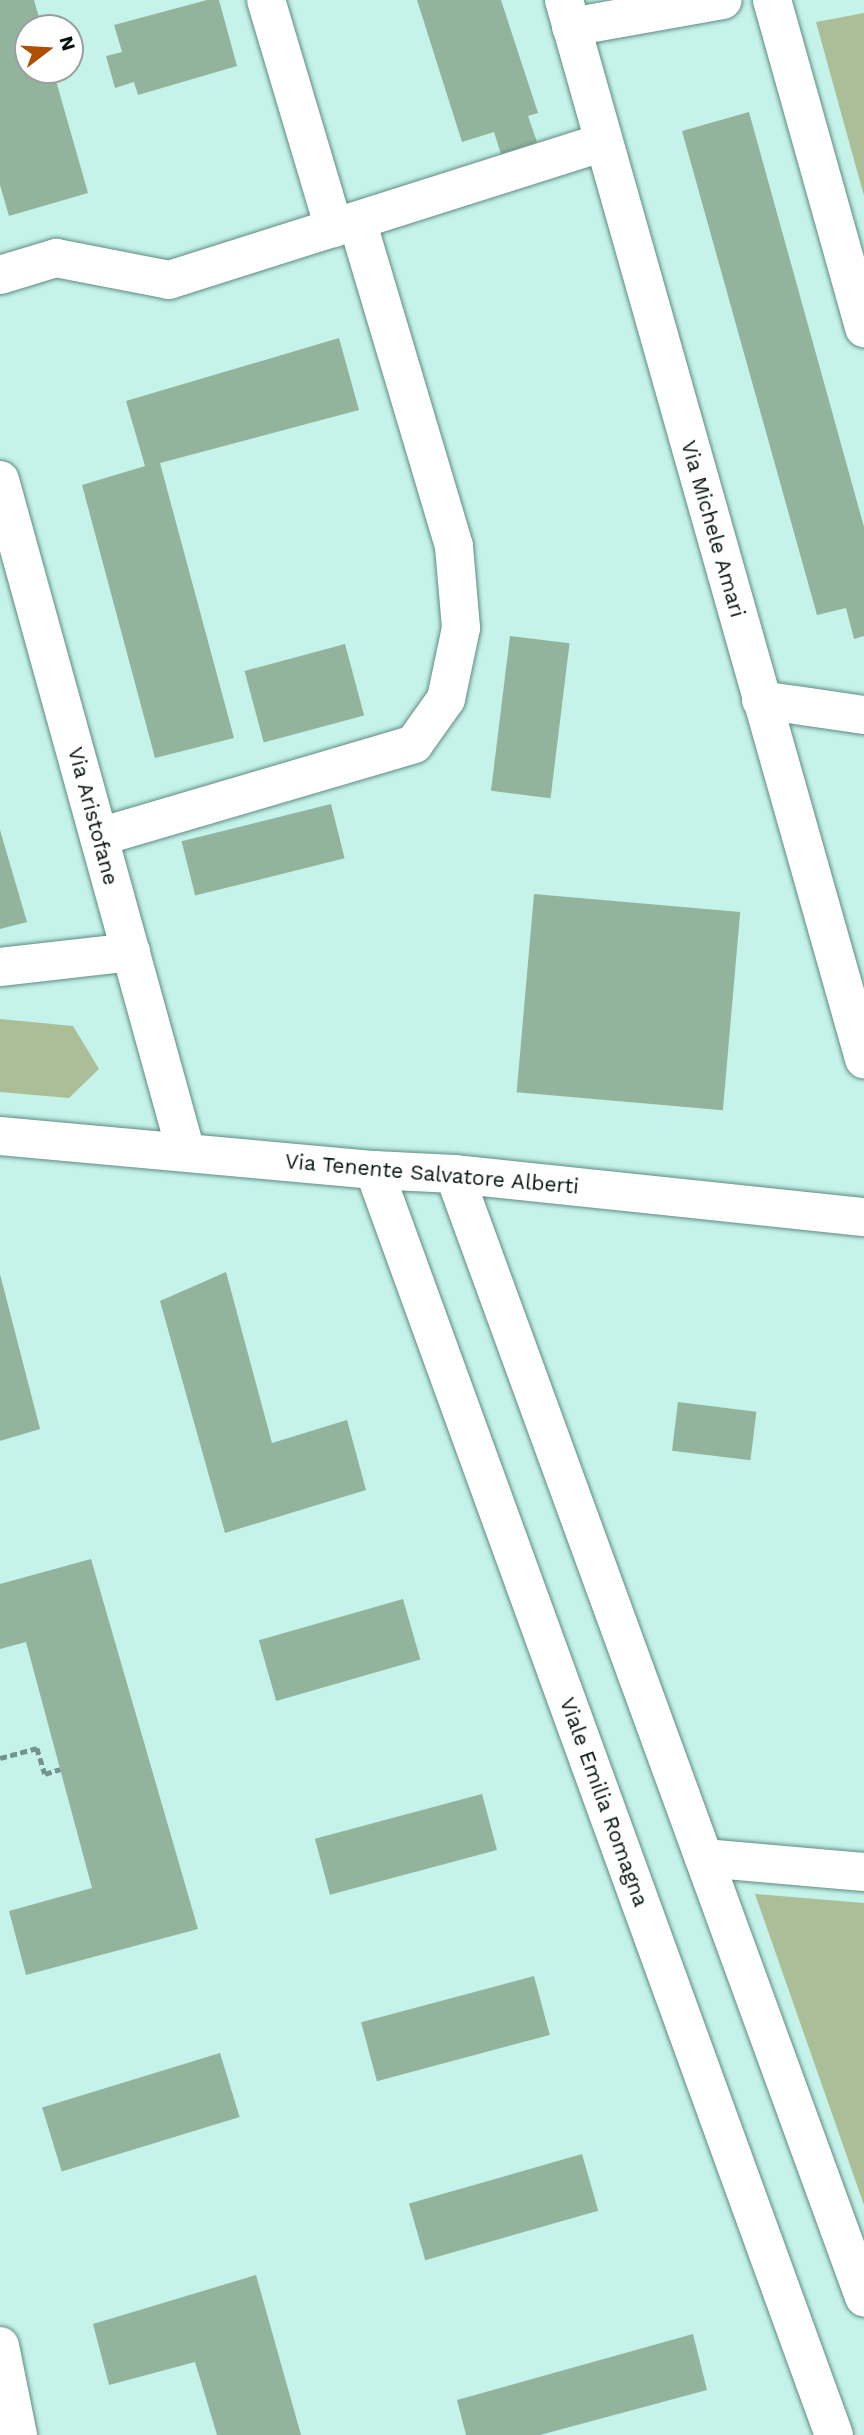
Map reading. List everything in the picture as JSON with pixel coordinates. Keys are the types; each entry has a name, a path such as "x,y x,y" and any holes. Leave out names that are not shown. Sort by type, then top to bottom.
{"street":[{"path":"99,837 414,744 446,699 461,628 454,546 266,0"},
{"path":"567,14 723,0"},
{"path":"772,0 864,328"},
{"name":"Via Michele Amari","path":"567,14 864,1059"},
{"path":"0,275 56,258 169,280 604,142"},
{"name":"Via Aristofane","path":"0,480 186,1152"},
{"path":"761,700 864,715"},
{"path":"0,967 131,952"},
{"name":"Via Tenente Salvatore Alberti","path":"0,1136 374,1170 454,1174 864,1217"},
{"name":"Viale Emilia Romagna","path":"374,1170 834,2435"},
{"path":"454,1174 864,2297"},
{"path":"704,1858 864,1872"},
{"path":"0,2346 18,2435"}],"path":[{"path":"0,1758 37,1748 45,1774 60,1769"}],"green space":[{"path":"864,13 864,196 816,22"},
{"path":"0,1019 73,1026 99,1069 69,1098 0,1092"},
{"path":"755,1894 864,1903 864,2205"}],"building":[{"path":"0,0 34,0 38,14 14,14 14,84 57,84 88,193 9,216 0,185"},
{"path":"207,0 219,0 237,66 138,95 134,82 115,88 106,56 122,52 114,25"},
{"path":"417,0 501,0 538,113 528,116 537,142 501,154 494,132 462,142"},
{"path":"749,112 864,527 864,636 854,639 846,608 817,615 682,131"},
{"path":"339,338 359,410 160,463 234,738 155,758 82,485 145,466 126,401"},
{"path":"510,636 570,643 551,798 491,791"},
{"path":"345,644 364,715 264,742 245,671"},
{"path":"331,804 345,858 195,896 182,841"},
{"path":"0,830 27,922 0,929"},
{"path":"534,894 740,912 723,1110 517,1092"},
{"path":"226,1272 272,1443 347,1420 366,1490 225,1533 160,1301"},
{"path":"0,1274 40,1429 0,1441"},
{"path":"678,1402 756,1412 750,1460 672,1451"},
{"path":"91,1559 198,1929 26,1975 9,1911 92,1888 26,1642 0,1649 0,1584"},
{"path":"403,1599 420,1660 276,1701 259,1640"},
{"path":"482,1794 497,1850 330,1895 315,1839"},
{"path":"534,1976 550,2035 377,2081 361,2022"},
{"path":"220,2053 240,2117 62,2171 42,2107"},
{"path":"582,2154 598,2211 425,2260 409,2204"},
{"path":"256,2275 301,2435 217,2435 195,2362 109,2385 93,2324"},
{"path":"693,2334 707,2390 540,2435 466,2435 457,2400"}]}
